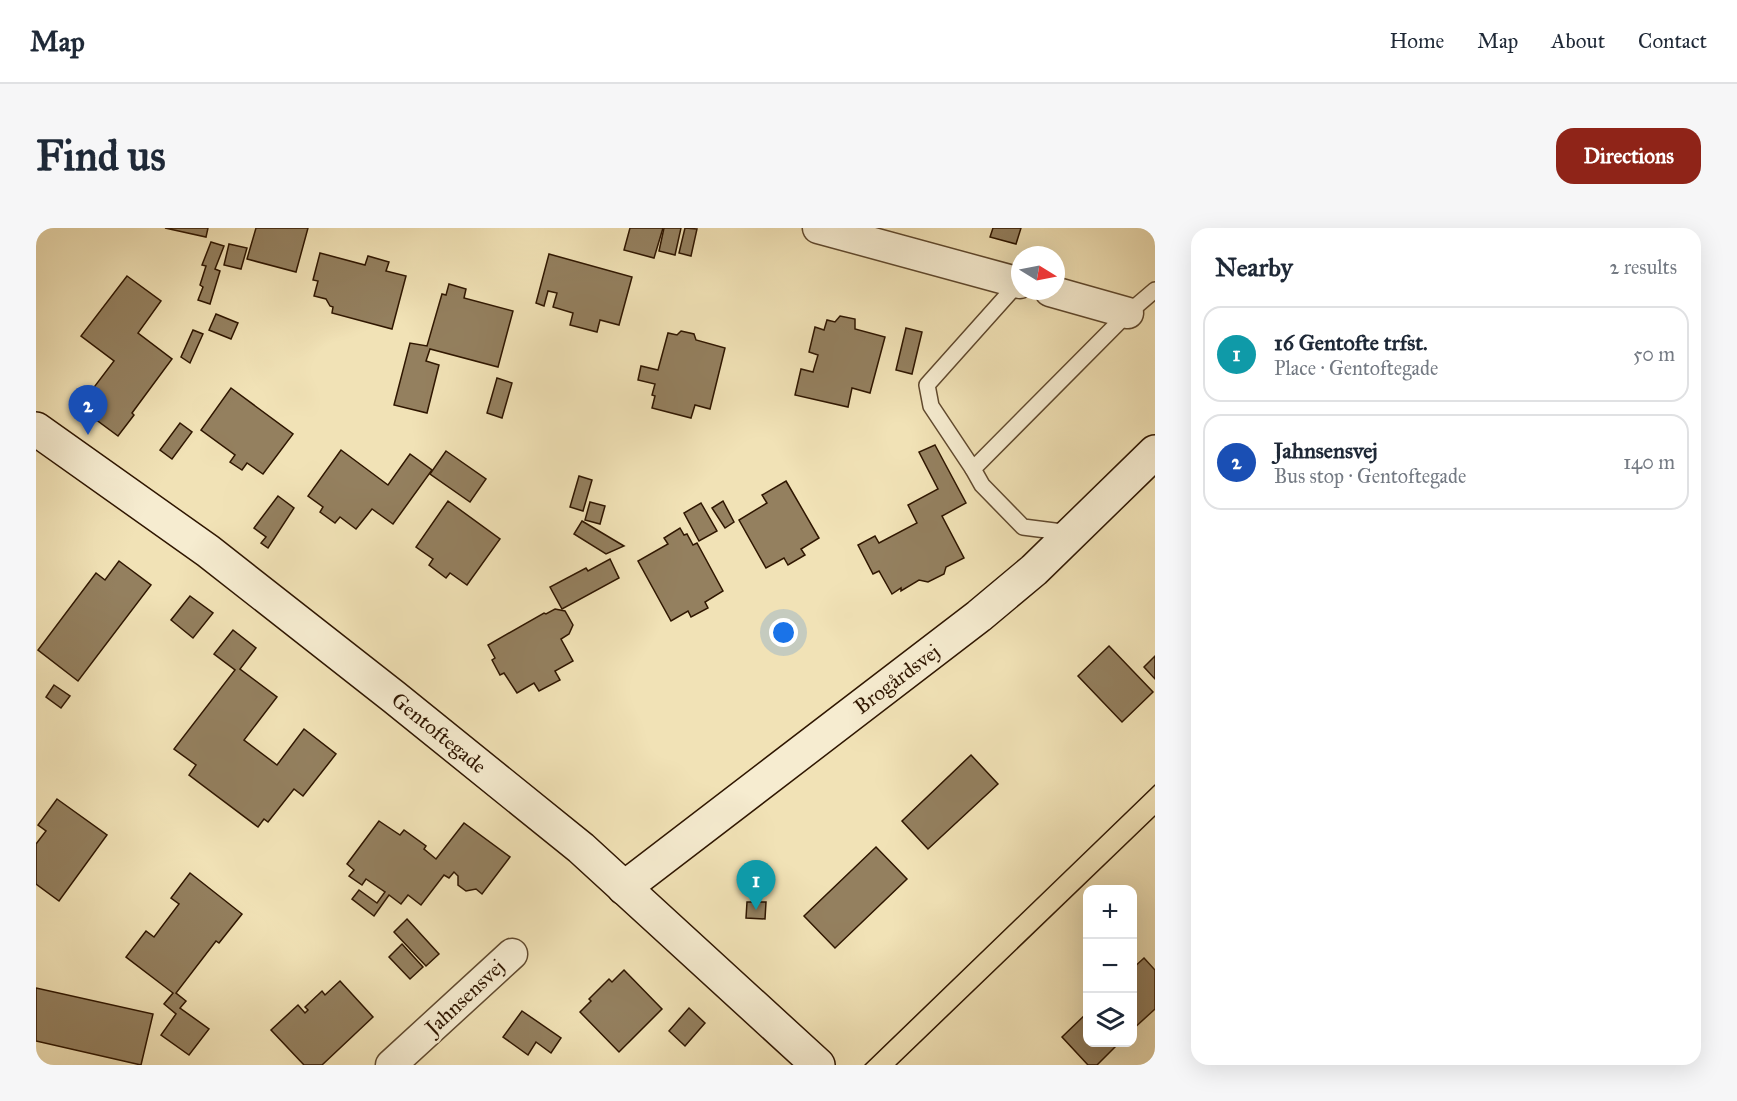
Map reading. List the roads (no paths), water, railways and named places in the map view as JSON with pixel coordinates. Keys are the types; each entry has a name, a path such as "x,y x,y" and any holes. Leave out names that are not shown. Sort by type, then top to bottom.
{"street":[{"path":"818,228 1011,281"},
{"path":"1065,295 1128,313"},
{"name":"Gentoftegade","path":"36,429 208,551 581,848 811,1057"},
{"name":"Brogårdsvej","path":"624,888 979,616 1034,570 1155,452"},
{"name":"Jahnsensvej","path":"391,1065 512,954"}],"lane":[{"path":"973,469 1128,313 1155,290"},
{"path":"1011,293 927,385 931,406 982,485 1023,527 1073,533"}],"tram line":[{"path":"865,1065 1155,785"},
{"path":"896,1065 1155,816"}],"place":[{"name":"Jahnsensvej","path":"88,435"},
{"name":"16 Gentofte trfst.","path":"756,910"}]}
